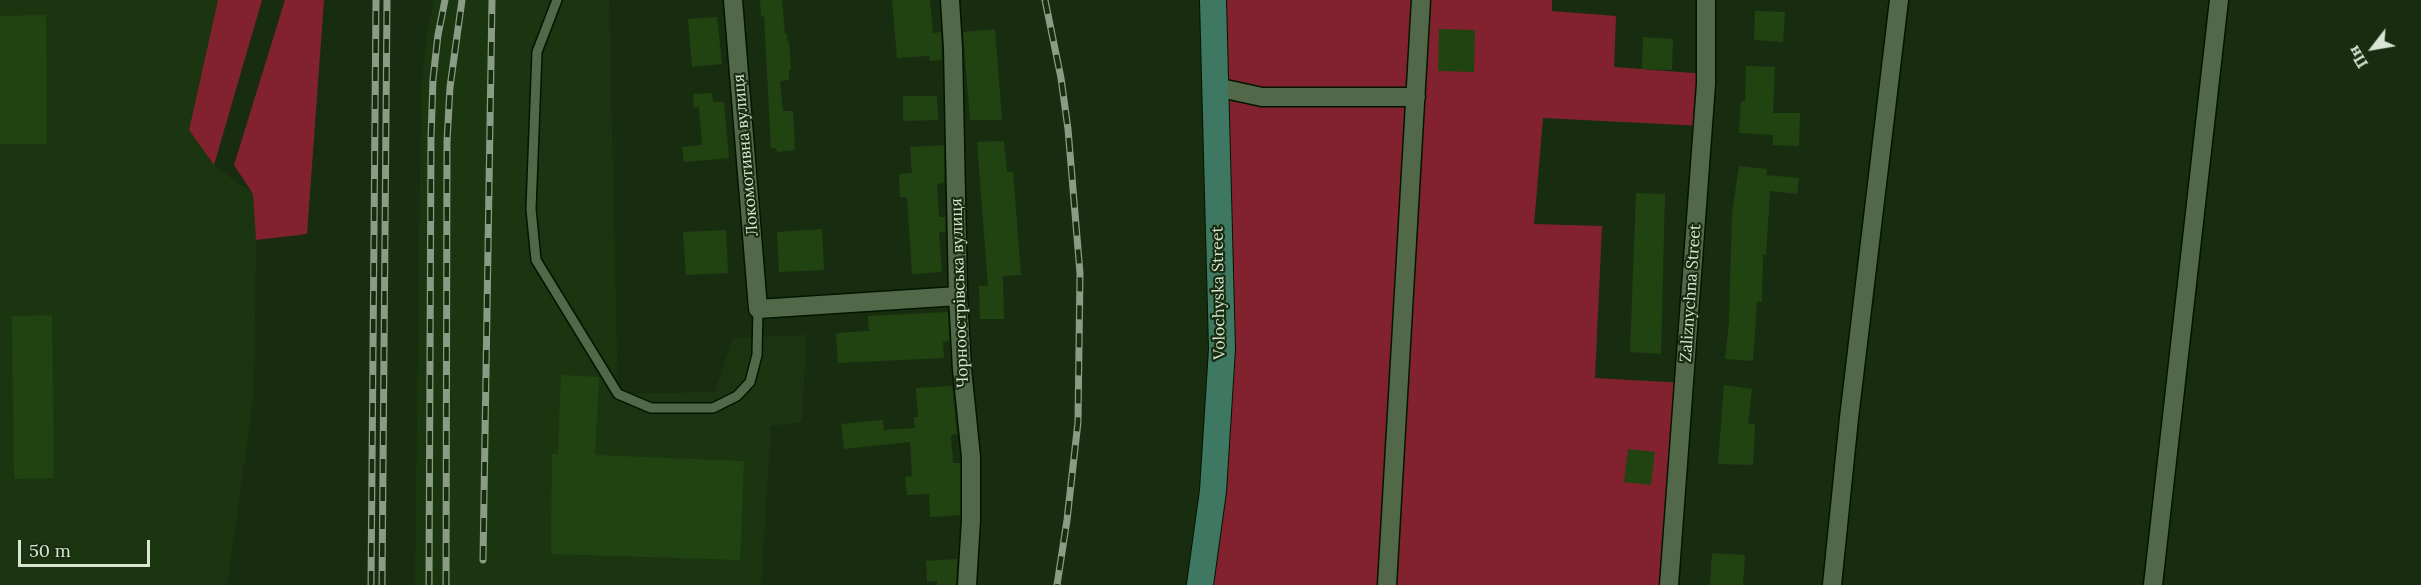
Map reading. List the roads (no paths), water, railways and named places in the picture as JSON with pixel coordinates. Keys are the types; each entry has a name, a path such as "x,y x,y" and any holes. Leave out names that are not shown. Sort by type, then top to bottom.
{"main road":[{"name":"Volochyska Street","path":"1200,585 1213,491 1222,349 1213,0"}],"street":[{"name":"Локомотивна вулиця","path":"733,0 758,309"},
{"name":"Чорноострівська вулиця","path":"950,0 958,296 962,369 971,457 971,520 967,585"},
{"path":"1387,585 1421,0"},
{"name":"Zaliznychna Street","path":"1669,585 1705,94 1706,0"},
{"path":"1832,585 1849,418 1899,0"},
{"path":"2153,585 2219,0"},
{"path":"1216,87 1262,97 1416,97"},
{"path":"758,309 958,296"}],"lane":[{"path":"557,0 537,52 531,209 536,260 618,394 651,408 713,408 737,396 750,382 757,355 758,309"}],"railway":[{"path":"371,585 376,0"},
{"path":"382,585 387,0"},
{"path":"429,585 431,138 433,79 445,0"},
{"path":"446,585 447,142 450,87 462,0"},
{"path":"483,560 492,0"},
{"path":"1045,0 1061,78 1068,129 1080,273 1078,422 1057,585"}]}
